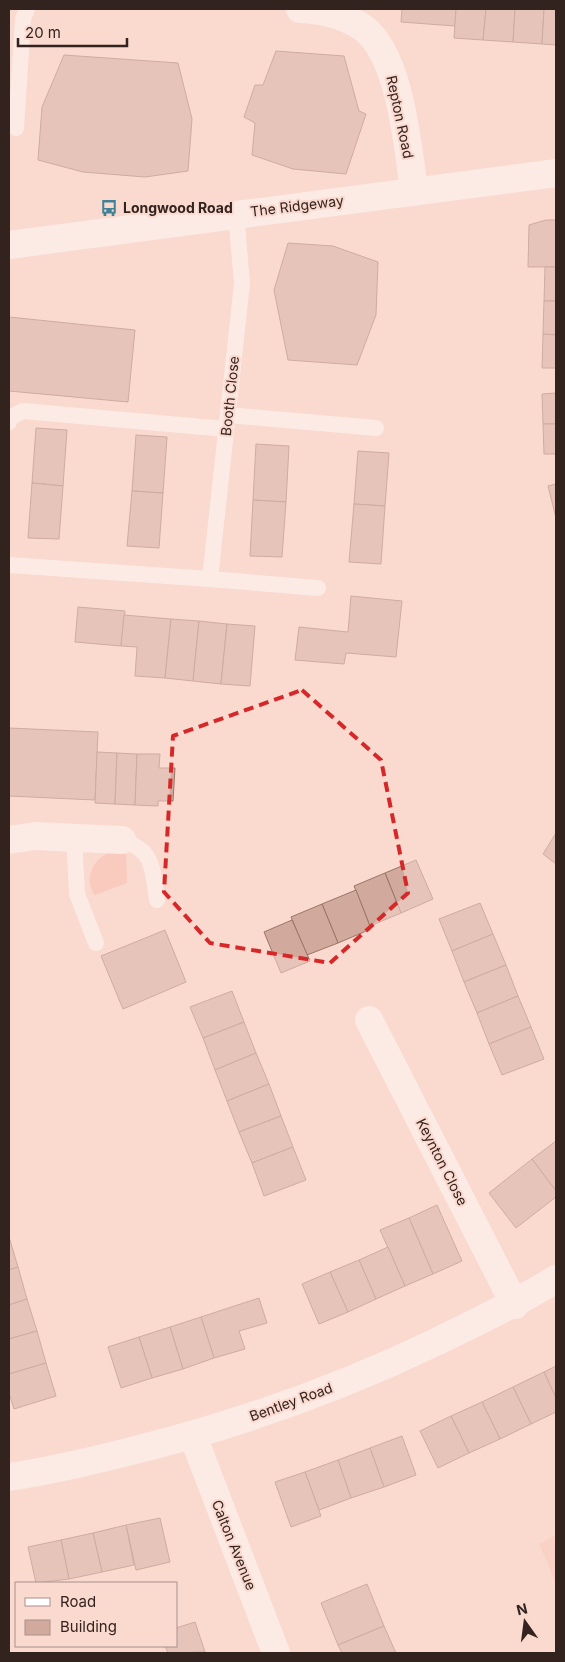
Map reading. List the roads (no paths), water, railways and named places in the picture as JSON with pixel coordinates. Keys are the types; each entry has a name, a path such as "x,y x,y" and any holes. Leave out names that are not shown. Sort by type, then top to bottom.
{"street":[{"name":"Repton Road","path":"300,9 344,18 363,28 378,44 390,67 401,105 414,191"},
{"name":"The Ridgeway","path":"9,245 556,173"},
{"path":"9,840 35,836 122,840"},
{"name":"Keynton Close","path":"369,1020 515,1305"},
{"name":"Bentley Road","path":"9,1477 44,1472 192,1436 304,1400 396,1361 515,1305 556,1279"},
{"name":"Calton Avenue","path":"192,1436 276,1653"}],"lane":[{"path":"16,128 23,19 27,9"},
{"name":"Booth Close","path":"210,579 242,282 236,214"},
{"path":"9,422 9,418 23,410 227,422 376,428"},
{"path":"9,565 318,588"},
{"path":"74,838 77,894 96,943"},
{"path":"122,840 137,845 146,854 152,866 158,900"}],"place":[{"name":"Longwood Road","path":"109,208"}]}
